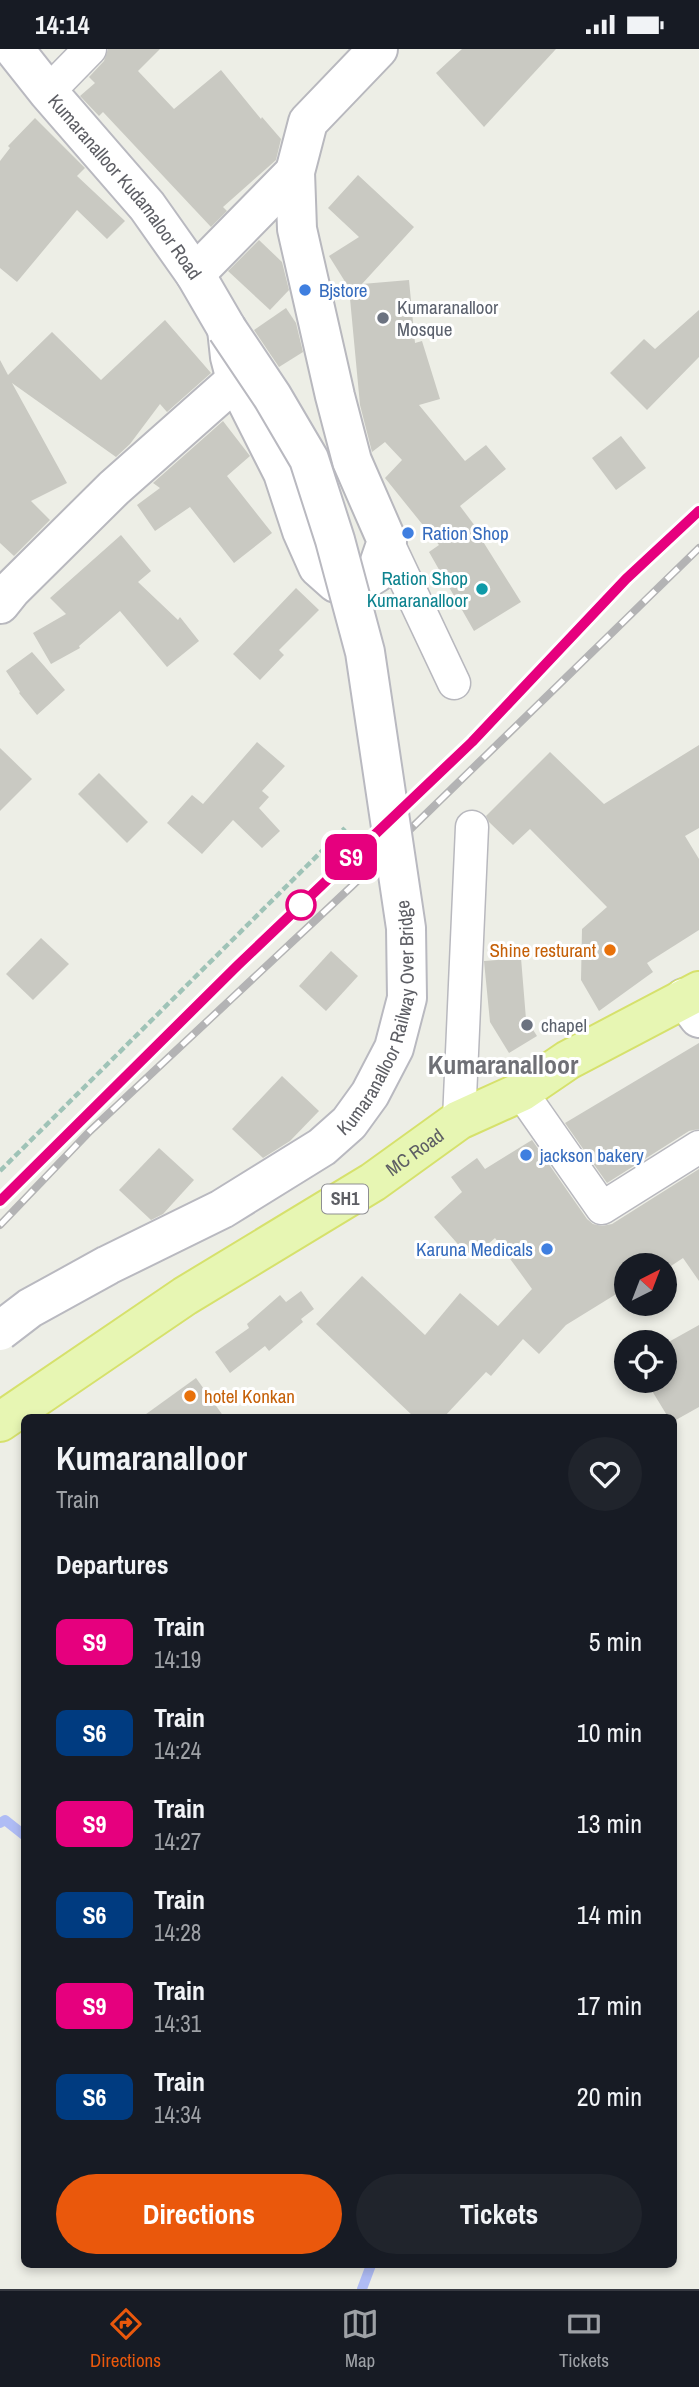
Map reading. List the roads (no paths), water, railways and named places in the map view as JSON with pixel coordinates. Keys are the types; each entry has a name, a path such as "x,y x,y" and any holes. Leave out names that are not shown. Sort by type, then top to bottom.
{"main road":[{"name":"Kumaranalloor Kudamaloor Road","path":"15,49 48,92 147,206 195,274 227,329"},
{"path":"227,329 236,380 283,473 302,531 318,567 336,583 355,586 376,573 387,541 352,461 296,229 295,171 308,122 378,49"},
{"path":"195,274 295,171"},
{"name":"Kumaranalloor Railway Over Bridge","path":"0,1331 30,1308 108,1265 222,1209 322,1147 349,1123 370,1094 394,1048 407,998 406,927 365,652 335,540 309,459 227,329"},
{"path":"0,604 114,488 236,380"},
{"name":"MC Road","path":"0,1422 185,1296 373,1182 459,1120 521,1093 568,1060 694,1003"}],"street":[{"path":"48,92 90,49"},
{"path":"387,541 454,683"},
{"path":"459,1120 472,827"},
{"path":"521,1093 602,1208 699,1147"}],"waterway":[{"path":"0,1823 5,1820 21,1833"},
{"path":"362,2289 370,2268"}],"railway":[{"path":"0,1201 238,965 472,742 626,579 699,511"},
{"path":"0,1225 90,1131 352,886 699,548"}],"train":[{"name":"S9","path":"0,1201 238,965 472,742 626,579 699,511"}],"place":[{"name":"Bjstore","path":"305,290"},
{"name":"Kumaranalloor Mosque","path":"383,318"},
{"name":"Ration Shop","path":"408,533"},
{"name":"Ration Shop Kumaranalloor","path":"482,589"},
{"name":"Shine resturant","path":"610,950"},
{"name":"chapel","path":"527,1025"},
{"name":"jackson bakery","path":"526,1155"},
{"name":"Karuna Medicals","path":"547,1249"},
{"name":"hotel Konkan","path":"190,1396"}],"district":[{"name":"Kumaranalloor","path":"503,1065"}]}
